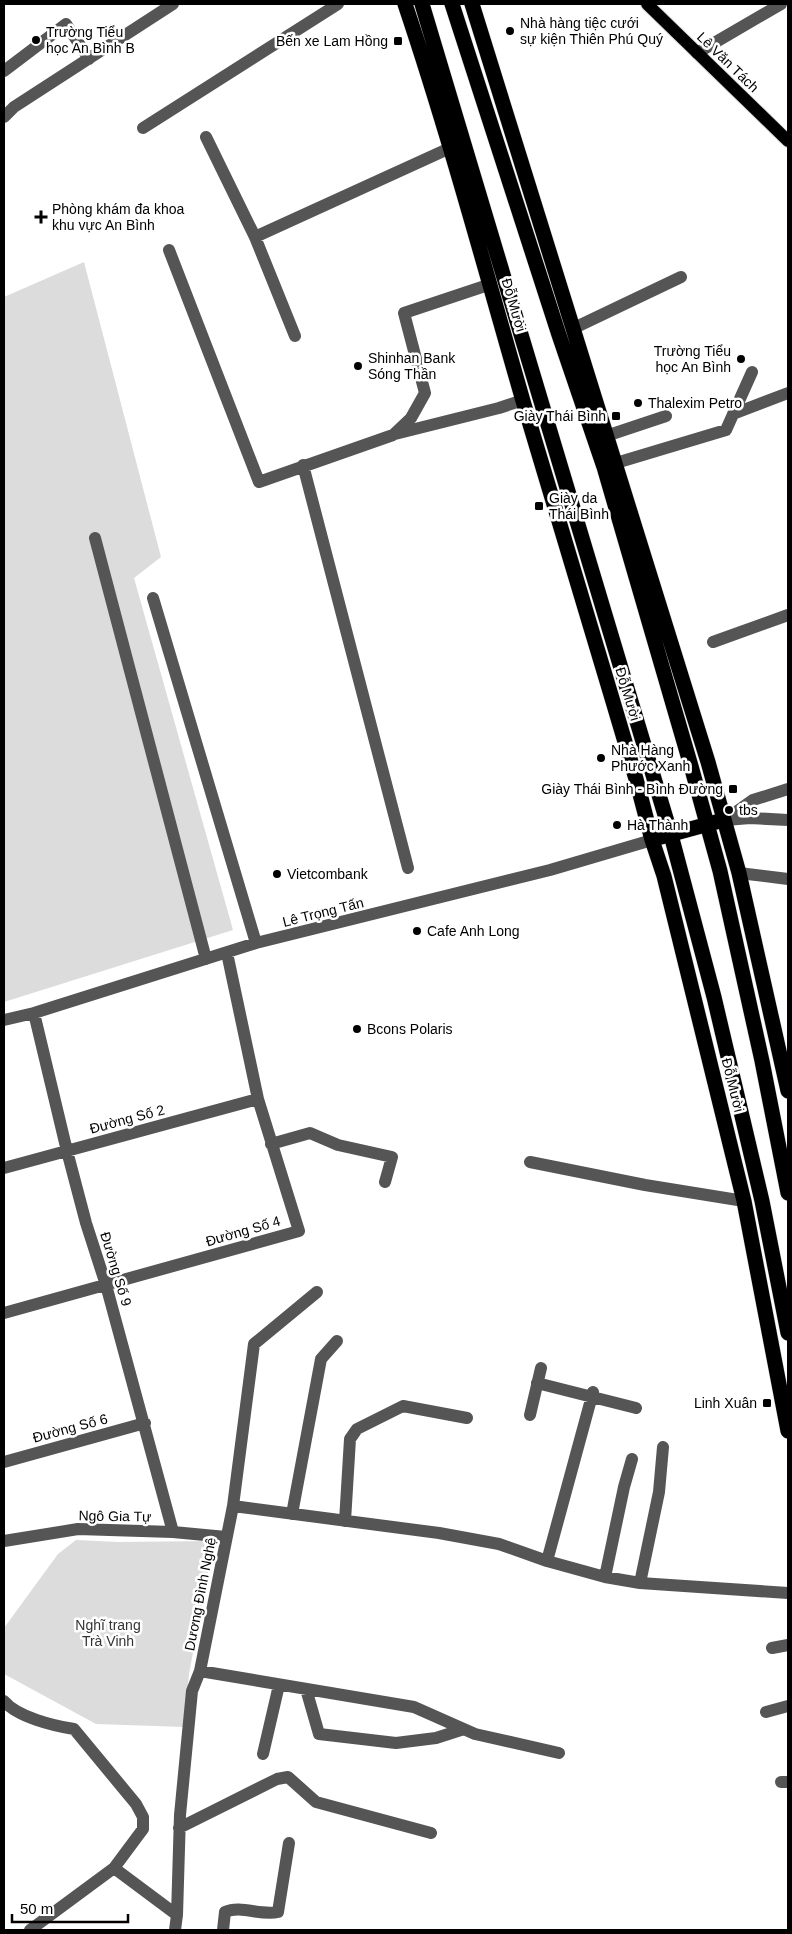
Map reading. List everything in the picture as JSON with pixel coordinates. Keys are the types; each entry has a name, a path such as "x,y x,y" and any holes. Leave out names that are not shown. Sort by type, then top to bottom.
{"highway":[{"name":"Đỗ Mười","path":"405,4 427,68 664,876 744,1201 788,1431"},
{"name":"Đỗ Mười","path":"422,4 671,834 714,998 762,1201 788,1333"},
{"path":"452,4 556,326 601,438"},
{"path":"472,4 572,329 720,871 788,1192"},
{"path":"609,466 725,820 739,873 788,1091"},
{"path":"652,840 725,820"}],"main road":[{"name":"Lê Văn Tách","path":"647,4 788,140"}],"street":[{"path":"4,117 14,107 173,4"},
{"path":"144,128 338,4"},
{"path":"697,53 781,4"},
{"path":"4,71 66,24 89,59"},
{"path":"206,137 255,237 295,336"},
{"path":"255,237 450,148"},
{"path":"169,250 259,482 393,435 523,400"},
{"path":"572,329 681,277"},
{"path":"393,435 410,418 425,393 404,313 491,284"},
{"path":"609,466 726,430 752,372"},
{"path":"733,414 788,393"},
{"path":"601,438 666,416"},
{"path":"303,465 408,868"},
{"path":"95,538 206,959"},
{"path":"153,598 256,943"},
{"path":"712,642 788,615"},
{"path":"725,820 753,800 788,789"},
{"path":"725,820 750,818 788,820"},
{"name":"Lê Trọng Tấn","path":"4,1020 34,1013 256,943 550,870 652,840"},
{"path":"739,873 788,879"},
{"name":"Đường Số 4","path":"4,1312 299,1231 258,1098 227,953"},
{"name":"Đường Số 9","path":"34,1013 86,1222 145,1423 173,1532"},
{"name":"Đường Số 2","path":"4,1168 258,1098"},
{"path":"271,1144 310,1133 338,1145 392,1157 385,1182"},
{"path":"530,1162 645,1185 744,1201"},
{"name":"Dương Đình Nghệ","path":"175,1930 179,1828 192,1691 200,1671 233,1506 254,1344 317,1292"},
{"path":"292,1514 320,1359 337,1342"},
{"path":"530,1415 541,1368"},
{"path":"537,1383 592,1394 636,1408"},
{"path":"547,1561 592,1394"},
{"path":"345,1521 350,1439 357,1429 403,1406 467,1418"},
{"name":"Đường Số 6","path":"4,1462 145,1423"},
{"path":"640,1583 659,1492 663,1447"},
{"path":"605,1577 624,1487 632,1459"},
{"path":"233,1506 439,1533 499,1544 547,1561 605,1577 640,1583 788,1593"},
{"name":"Ngô Gia Tự","path":"4,1541 78,1529 173,1532 226,1537"},
{"path":"772,1648 788,1645"},
{"path":"200,1671 414,1707 475,1734 559,1753"},
{"path":"263,1754 279,1685"},
{"path":"306,1690 319,1734 396,1743 436,1738 464,1729"},
{"path":"4,1702 10,1708 56,1726 74,1729 136,1804 142,1817 143,1829 114,1868 30,1930"},
{"path":"766,1712 788,1706"},
{"path":"179,1828 277,1779 288,1777 316,1802 431,1833"},
{"path":"223,1930 225,1912 232,1909 260,1913 278,1912 289,1843"},
{"path":"114,1868 177,1916"}],"green space":[{"path":"84,262 161,557 134,578 233,930 4,1002 4,297"},
{"name":"Nghĩ trang Trà Vinh","path":"76,1540 118,1542 214,1541 189,1674 184,1727 96,1724 4,1674 4,1628 58,1554"}],"place":[{"name":"Nhà hàng tiệc cưới sự kiện Thiên Phú Quý","path":"510,31"},
{"name":"Trường Tiểu học An Bình B","path":"36,40"},
{"name":"Bến xe Lam Hồng","path":"398,41"},
{"name":"Phòng khám đa khoa khu vực An Bình","path":"41,217"},
{"name":"Trường Tiểu học An Bình","path":"741,359"},
{"name":"Shinhan Bank Sóng Thần","path":"358,366"},
{"name":"Thalexim Petro","path":"638,403"},
{"name":"Giày Thái Bình","path":"616,416"},
{"name":"Giày da Thái Bình","path":"539,506"},
{"name":"Nhà Hàng Phước Xanh","path":"601,758"},
{"name":"Giày Thái Bình - Bình Đường","path":"733,789"},
{"name":"tbs","path":"729,810"},
{"name":"Hà Thành","path":"617,825"},
{"name":"Vietcombank","path":"277,874"},
{"name":"Cafe Anh Long","path":"417,931"},
{"name":"Bcons Polaris","path":"357,1029"},
{"name":"Linh Xuân","path":"767,1403"}]}
